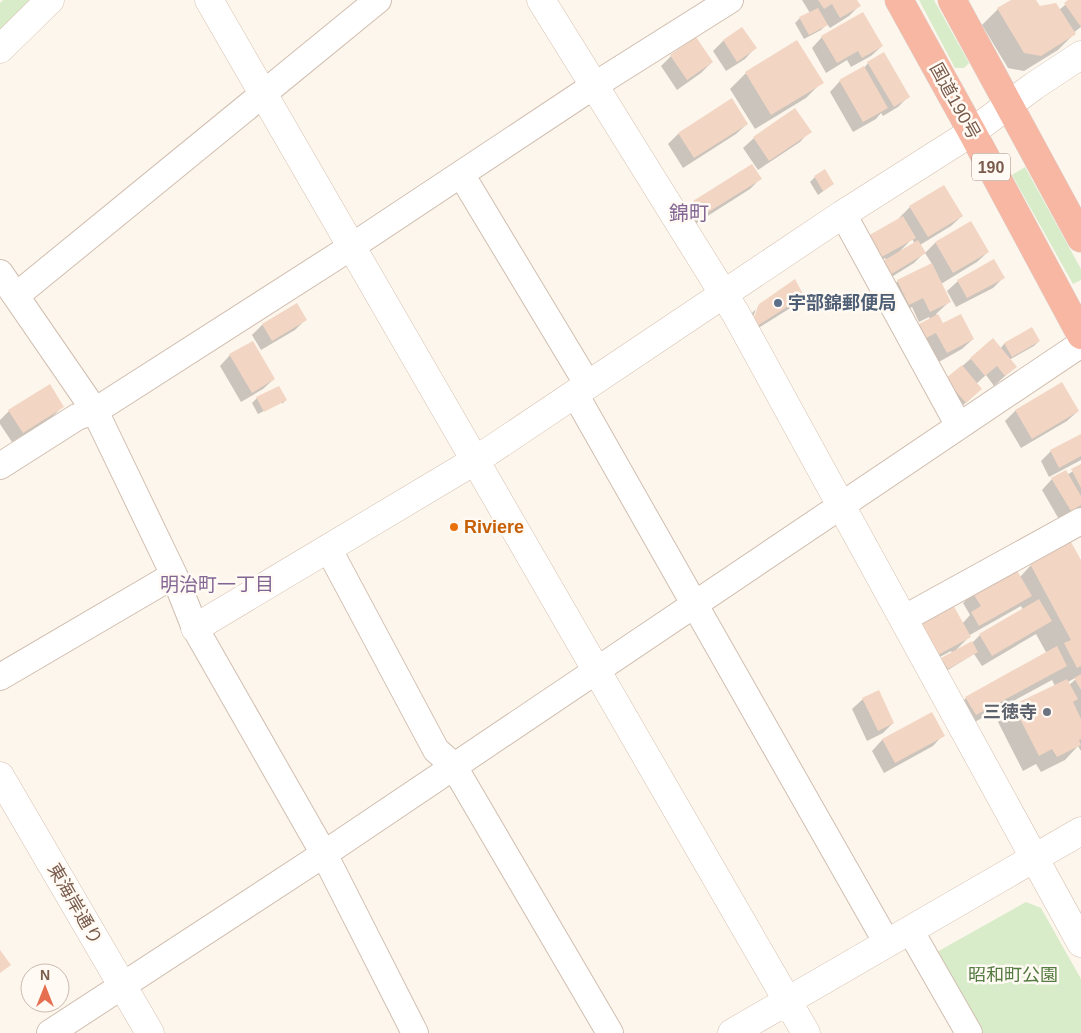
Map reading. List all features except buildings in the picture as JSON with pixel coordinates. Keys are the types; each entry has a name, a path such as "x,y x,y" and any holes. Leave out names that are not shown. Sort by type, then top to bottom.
{"highway":[{"name":"国道190号","path":"899,0 1081,335"},
{"name":"190","path":"952,0 1081,238"}],"street":[{"path":"0,49 50,0"},
{"path":"208,0 806,1033"},
{"path":"16,295 376,0"},
{"path":"541,0 724,294 1081,943"},
{"path":"0,466 77,417 95,411 351,247 595,85 730,0"},
{"path":"195,628 476,460 843,214 972,132 1034,86 1081,55"},
{"path":"461,174 582,390 696,604 887,943"},
{"path":"843,214 959,426"},
{"path":"0,273 95,411 174,576 195,628 324,854 415,1033"},
{"path":"50,1033 324,854 453,765 596,672 840,505 1081,344"},
{"path":"903,618 1081,521"},
{"path":"328,548 436,750 453,765 610,1033"},
{"path":"0,677 174,576"},
{"name":"東海岸通り","path":"0,776 150,1033"},
{"path":"732,1033 1081,831"},
{"path":"910,930 969,1033"}],"green space":[{"path":"3,0 31,0 0,30 0,3"},
{"path":"919,0 934,0 969,63 964,68 955,68"},
{"path":"1025,167 1081,269 1081,280 1073,284 1012,175"},
{"name":"昭和町公園","path":"1026,902 1041,908 1081,979 1081,1033 980,1033 935,953"}],"place":[{"name":"宇部錦郵便局","path":"778,303"},
{"name":"Riviere","path":"454,527"},
{"name":"三徳寺","path":"1047,712"}],"district":[{"name":"錦町","path":"689,213"},
{"name":"明治町一丁目","path":"217,584"}]}
